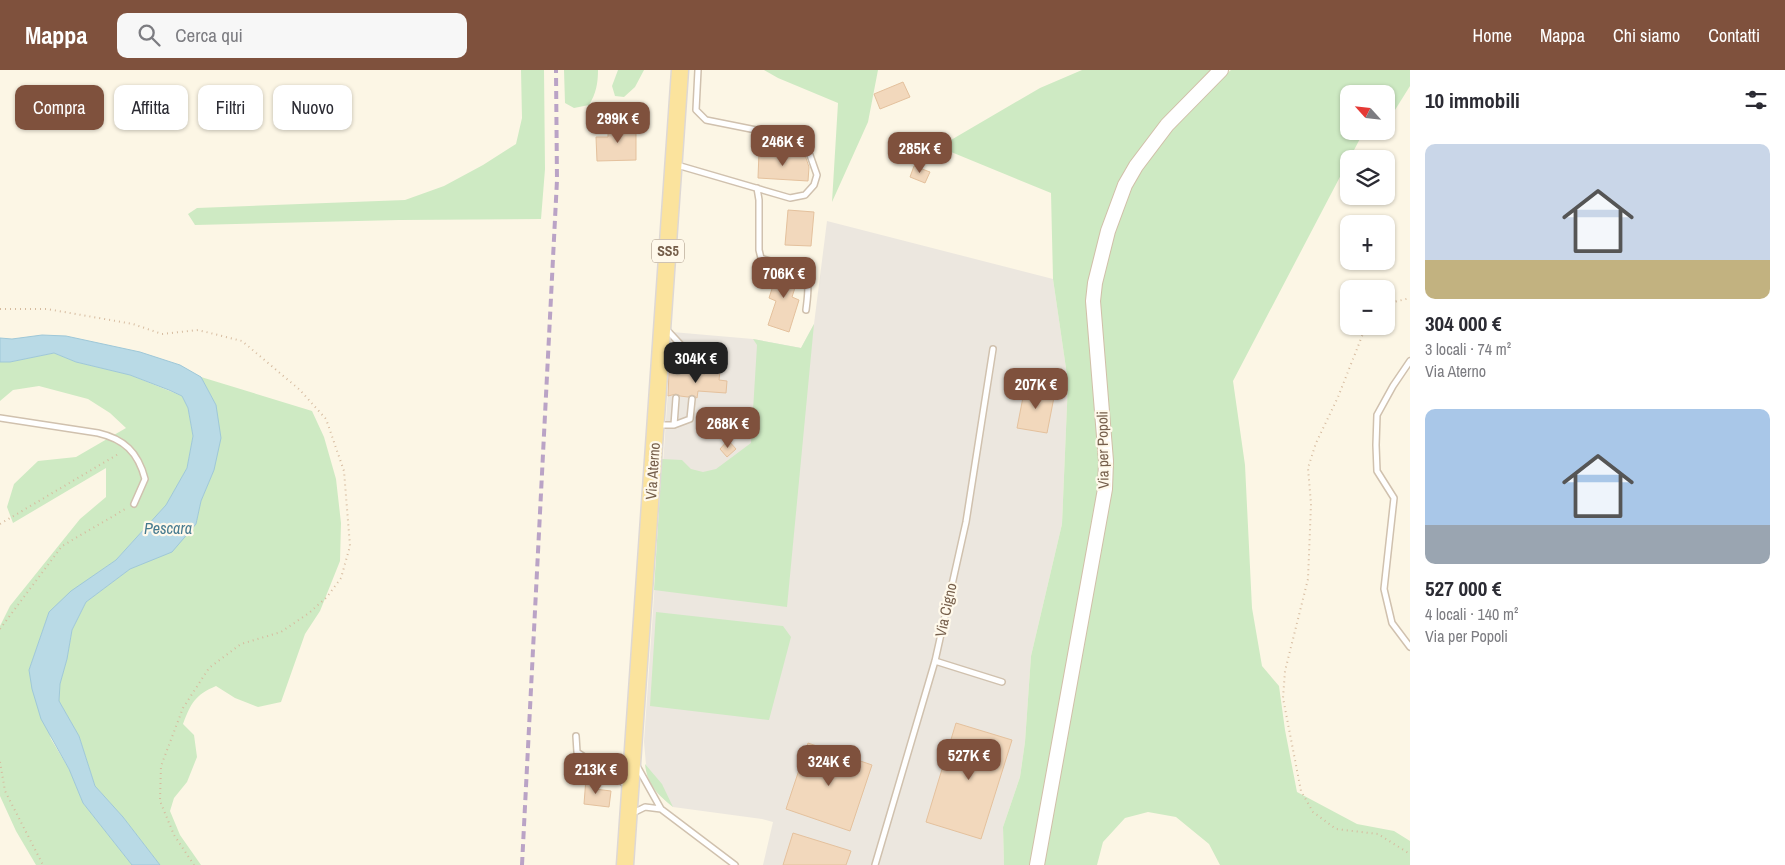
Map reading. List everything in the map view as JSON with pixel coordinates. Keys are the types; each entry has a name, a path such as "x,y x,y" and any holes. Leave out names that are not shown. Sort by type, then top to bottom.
{"main road":[{"name":"Via per Popoli","path":"1037,865 1105,489 1106,461 1093,316 1095,283 1118,201 1136,166 1167,125 1221,70"},
{"name":"Via Aterno","path":"625,865 679,72"}],"lane":[{"path":"674,164 790,198 805,195 814,185 817,175 810,155 803,145 756,130 706,120 696,110 698,70"},
{"path":"757,188 759,200 758,250 761,258 766,261 792,263 805,271 808,277 806,310"},
{"path":"663,325 694,360 694,371"},
{"path":"678,371 680,344"},
{"name":"Via Cigno","path":"875,865 935,661 966,522 993,349"},
{"path":"1410,361 1392,386 1377,415 1376,445 1377,470 1394,498 1384,589 1392,623 1410,647"},
{"path":"674,425 676,398"},
{"path":"656,425 674,425 690,419 692,399"},
{"path":"0,418 114,436 129,448 139,461 145,479 134,504"},
{"path":"935,661 1002,682"},
{"path":"576,736 577,752 630,788"},
{"path":"633,759 661,809 735,865"},
{"path":"629,815 645,807 661,809"}],"path":[{"path":"1395,302 1410,298"},
{"path":"0,309 47,309 133,324 162,334 198,330 242,340 300,390 326,419 344,471 350,546 341,578 327,598 309,614 281,632 241,644 208,668 182,708 162,766 160,801 174,835 194,865"},
{"path":"1362,335 1338,397 1316,444 1308,468 1311,504 1308,578 1285,671 1282,698 1301,791 1313,812 1336,829 1378,834 1410,854"},
{"path":"0,524 129,448"},
{"path":"0,629 62,546 134,504"},
{"path":"0,762 5,791 43,865"}],"shaded area":[{"path":"827,221 1053,279 1068,382 1062,524 1031,656 1025,742 1020,777 1003,827 1004,865 763,865 773,822 673,807 657,793 647,776 644,742 672,332 753,339 801,348 814,324"}],"green space":[{"path":"521,70 544,70 545,169 541,219 195,225 188,214 197,208 405,200 444,186 483,165 516,144 522,118"},
{"path":"564,70 598,70 596,88 589,105 574,108 565,103"},
{"path":"618,70 644,70 635,87 624,97 615,96 612,86"},
{"path":"764,70 878,70 868,122 832,202 838,103 778,78"},
{"path":"1082,70 1212,70 1162,121 1131,163 1087,301 1100,461 1099,488 1031,865 1004,865 1003,827 1020,777 1025,742 1031,656 1062,524 1068,382 1053,279 1051,193 939,147 1040,88"},
{"path":"1231,70 1410,70 1410,86 1395,110 1395,85 1340,85 1340,140 1359,140 1354,150 1340,150 1340,177 1233,381 1245,465 1252,608 1262,666 1279,686 1297,792 1357,824 1394,831 1410,841 1410,865 1220,865 1209,844 1176,817 1148,812 1125,818 1103,842 1097,865 1043,865 1111,489 1100,302 1109,251 1127,197 1142,168 1174,128 1217,82"},
{"path":"814,324 787,607 654,590 662,459 682,460 691,469 703,472 716,469 751,443 757,345 753,339 801,348"},
{"path":"54,353 76,362 130,375 182,396 188,408 193,436 187,468 166,505 116,560 49,612 29,670 51,739 69,769 83,803 132,865 36,865 16,831 0,796 0,626 10,606 80,519 106,497 106,468 13,523 7,507 14,484 38,461 76,457 126,428 110,413 88,399 39,386 13,390 0,401 0,362 10,362"},
{"path":"201,377 312,411 324,437 336,479 341,523 340,561 320,611 305,634 281,702 258,707 235,698 216,686 198,696 191,705 183,724 194,735 197,757 187,782 174,798 170,811 180,835 201,865 160,865 123,817 95,786 79,736 59,701 60,684 72,630 86,602 130,569 144,563 196,524 201,501 214,470 216,405"},
{"path":"656,612 783,626 791,637 769,720 650,706"},
{"path":"645,764 662,784 673,807 654,788 648,777"}],"water":[{"name":"Pescara","path":"42,335 66,336 140,352 180,365 201,377 216,405 221,438 214,470 201,501 196,524 172,552 130,569 86,602 72,630 60,684 59,701 79,736 95,786 123,817 160,865 132,865 83,803 69,769 41,719 32,689 29,670 49,612 71,591 116,560 166,505 187,468 193,436 188,408 182,396 169,390 130,375 76,362 54,353 10,362 0,362 0,338 12,339"}],"building":[{"path":"903,82 910,97 880,109 874,94"},
{"path":"636,125 636,160 597,161 596,137 608,137 608,126"},
{"path":"759,152 805,155 809,167 808,181 758,178"},
{"path":"914,166 930,172 925,183 910,177"},
{"path":"788,210 814,212 811,246 785,245"},
{"path":"779,267 795,269 800,272 792,297 799,300 789,332 768,325 776,301 769,298"},
{"path":"705,370 720,371 719,380 727,381 726,393 698,391 697,398 692,395 688,397 676,394 668,396 669,372 674,372 677,375 682,372 694,375 698,373 705,374"},
{"path":"1025,387 1055,392 1047,433 1017,428"},
{"path":"724,421 734,429 726,438 717,430"},
{"path":"728,440 736,449 727,457 720,449"},
{"path":"956,723 1012,740 981,839 926,822"},
{"path":"808,743 872,765 850,831 786,809"},
{"path":"586,778 596,779 595,789 611,791 609,807 584,804"},
{"path":"793,833 851,851 846,865 783,865"}],"railway":[{"path":"522,865 557,180 556,70"}]}
